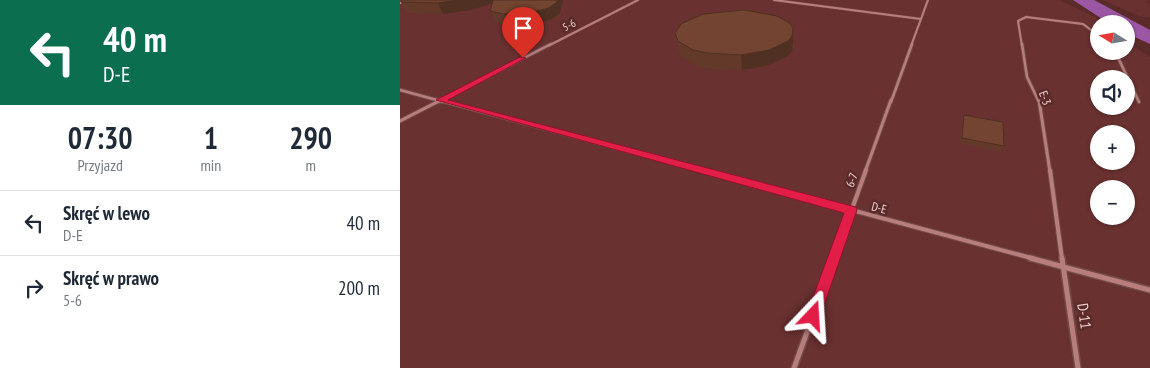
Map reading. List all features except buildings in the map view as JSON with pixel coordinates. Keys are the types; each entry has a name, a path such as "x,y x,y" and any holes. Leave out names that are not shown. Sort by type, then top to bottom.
{"lane":[{"path":"400,2 408,0"},
{"name":"5-6","path":"400,121 638,0"},
{"path":"774,0 921,19"},
{"name":"6-7","path":"794,368 928,0"},
{"name":"E-3","path":"1065,268 1040,102 1027,77 1018,21 1026,17 1084,24 1090,29"},
{"path":"1119,60 1139,102"},
{"name":"D-E","path":"400,90 1150,290"},
{"name":"D-11","path":"1065,268 1078,368"}],"shaded area":[{"path":"400,0 1059,0 1091,15 1090,60 1135,60 1135,48 1150,57 1150,368 400,368"},
{"path":"1103,0 1150,0 1146,2 1150,4 1150,17 1141,17"}],"waterway":[{"path":"1081,0 1108,15"},
{"path":"1135,30 1150,38"}],"route":[{"path":"523,58 440,100 851,210 813,316"}]}
